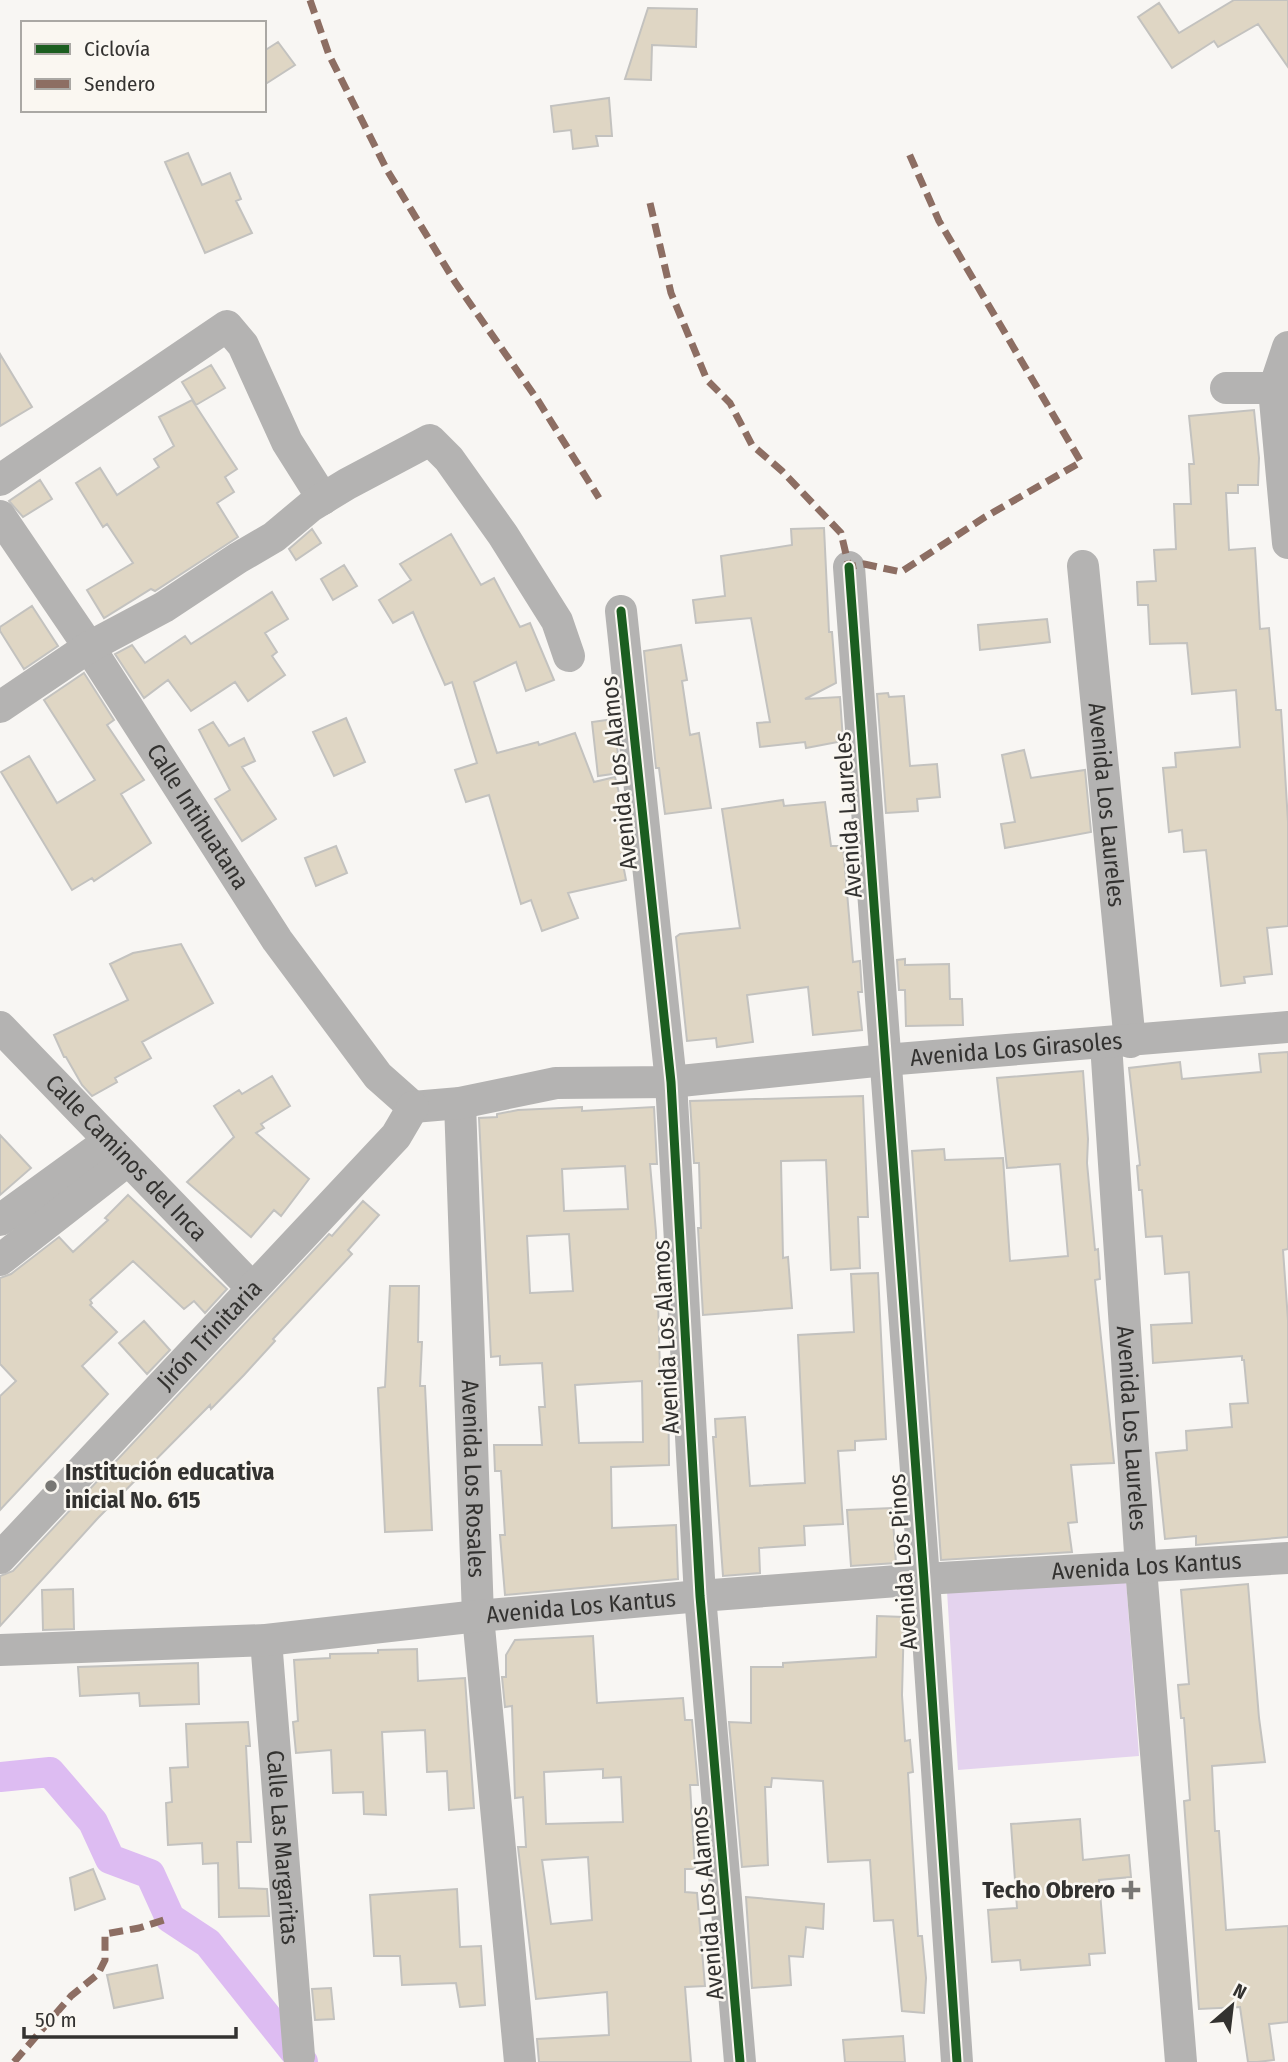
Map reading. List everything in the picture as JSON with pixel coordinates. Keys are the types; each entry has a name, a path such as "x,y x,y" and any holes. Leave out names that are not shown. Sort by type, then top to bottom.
{"street":[{"path":"0,480 227,326 243,345 287,442 323,499"},
{"path":"1288,347 1281,388 1288,543"},
{"path":"1226,388 1281,388"},
{"path":"0,707 89,647 164,607 274,537 296,517 323,499 430,440 449,458 503,535 557,621 569,656"},
{"name":"Calle Intihuatana","path":"0,516 89,647 277,940 378,1076 413,1107"},
{"name":"Avenida Los Laureles","path":"1083,566 1118,1043 1141,1568 1181,2062"},
{"name":"Avenida Laureles","path":"849,567 885,1060"},
{"name":"Avenida Los Alamos","path":"621,611 671,1082 699,1596 740,2062"},
{"name":"Calle Caminos del Inca","path":"0,1027 252,1288"},
{"name":"Avenida Los Girasoles","path":"413,1107 460,1103 556,1083 671,1082 885,1060 1288,1027"},
{"name":"Avenida Los Pinos","path":"885,1060 957,2062"},
{"name":"Avenida Los Rosales","path":"460,1103 478,1616 520,2062"},
{"name":"Jirón Trinitaria","path":"0,1558 396,1136 413,1107"},
{"path":"0,1220 118,1151"},
{"path":"0,1260 118,1151"},
{"name":"Avenida Los Kantus","path":"0,1650 266,1640 478,1616 699,1596 924,1579 1288,1558"},
{"name":"Calle Las Margaritas","path":"266,1640 299,2056"}],"shaded area":[{"path":"1126,1579 1139,1756 958,1770 947,1591"}],"building":[{"path":"1234,0 1288,0 1288,67 1258,24 1218,47 1214,41 1172,68 1138,17 1159,3 1179,33"},
{"path":"648,8 697,9 696,47 652,45 651,80 625,79"},
{"path":"278,42 295,65 266,84 266,50"},
{"path":"609,98 612,136 596,136 598,146 573,149 571,130 554,132 551,106"},
{"path":"188,153 202,185 230,173 241,199 236,201 252,233 205,253 165,162"},
{"path":"0,354 32,407 0,426"},
{"path":"211,365 225,388 196,405 182,382"},
{"path":"192,400 237,469 225,477 234,492 217,503 238,537 155,591 151,589 104,618 87,590 133,563 107,524 103,527 76,483 100,468 117,495 159,467 154,459 174,446 159,417"},
{"path":"1254,410 1259,458 1258,485 1238,485 1238,493 1226,493 1229,550 1255,548 1260,629 1269,628 1276,710 1281,710 1283,740 1288,822 1288,926 1267,928 1272,974 1244,977 1245,983 1221,986 1206,850 1184,852 1182,830 1169,832 1163,768 1176,767 1175,753 1240,747 1236,690 1192,694 1187,643 1150,644 1148,605 1138,605 1137,582 1156,581 1154,550 1176,549 1174,504 1191,504 1189,464 1194,464 1189,416"},
{"path":"40,480 52,499 23,517 9,501"},
{"path":"824,528 829,632 832,632 836,683 805,699 840,697 843,741 806,748 805,742 760,747 757,723 770,722 751,618 696,623 693,600 725,596 721,556 792,545 791,529"},
{"path":"312,529 321,543 296,560 289,549"},
{"path":"451,534 481,585 494,578 520,627 530,623 554,680 526,691 516,662 474,682 497,753 538,742 539,745 575,733 594,782 615,777 621,801 618,802 626,853 621,854 626,880 568,893 578,918 542,931 531,900 521,904 489,795 466,802 455,770 477,763 452,682 445,685 413,612 393,623 379,600 411,580 400,564"},
{"path":"344,565 357,586 333,600 321,579"},
{"path":"272,592 288,619 265,633 277,652 272,656 285,675 248,701 235,682 191,711 168,680 144,698 115,654 132,645 145,663 185,636 191,644"},
{"path":"32,606 58,646 24,669 0,627"},
{"path":"1047,619 1050,642 980,650 978,625"},
{"path":"681,645 687,680 682,681 690,735 699,733 711,808 665,814 659,768 656,768 644,651"},
{"path":"84,673 114,720 107,725 144,780 121,794 151,843 94,881 92,878 72,890 1,772 29,756 57,803 95,780 44,700"},
{"path":"888,693 889,697 904,696 910,766 937,764 940,797 917,799 918,811 886,813 877,694"},
{"path":"346,718 365,762 334,776 313,732"},
{"path":"614,719 620,773 598,776 592,722"},
{"path":"213,722 229,746 244,738 255,761 242,767 276,819 242,841 215,799 230,790 199,730"},
{"path":"1024,750 1031,778 1085,770 1091,832 1005,848 1001,824 1015,822 1002,755"},
{"path":"783,800 784,806 825,802 831,846 843,846 853,962 860,961 862,992 858,992 862,1030 813,1035 808,987 747,995 753,1042 717,1047 716,1038 687,1041 676,937 680,934 740,928 722,809"},
{"path":"336,846 347,873 316,886 305,858"},
{"path":"181,944 213,1003 142,1042 151,1058 115,1078 117,1082 92,1096 64,1057 54,1035 128,1000 110,964 133,953"},
{"path":"905,959 905,965 949,964 950,999 962,999 963,1025 906,1026 905,990 899,990 897,960"},
{"path":"1288,1052 1288,1249 1283,1250 1288,1320 1288,1537 1196,1545 1196,1536 1165,1539 1156,1453 1187,1450 1186,1431 1232,1427 1230,1404 1248,1403 1242,1356 1153,1363 1151,1325 1192,1323 1189,1272 1165,1274 1162,1236 1146,1237 1142,1190 1139,1190 1137,1166 1140,1165 1129,1068 1180,1062 1182,1079 1261,1072 1259,1054"},
{"path":"1083,1071 1087,1163 1100,1279 1095,1280 1114,1463 1071,1465 1077,1522 1068,1523 1072,1552 941,1560 912,1151 944,1149 945,1160 1003,1158 1010,1261 1068,1256 1060,1164 1007,1168 997,1078"},
{"path":"272,1076 290,1106 261,1124 264,1128 256,1133 309,1179 281,1216 274,1210 251,1237 187,1182 234,1137 214,1106 239,1090 242,1094"},
{"path":"863,1096 868,1217 858,1217 860,1268 831,1270 826,1160 781,1161 783,1258 788,1257 792,1308 703,1315 698,1228 701,1228 699,1163 694,1163 690,1101"},
{"path":"582,1107 582,1111 654,1107 657,1164 650,1164 656,1232 660,1371 668,1371 669,1465 611,1467 612,1528 676,1525 678,1579 505,1595 500,1535 505,1535 501,1471 495,1471 494,1445 542,1445 539,1407 545,1407 542,1363 500,1365 500,1356 491,1357 479,1118 497,1117 497,1114 518,1110","holes":["625,1166 628,1209 564,1211 562,1169","569,1234 573,1291 530,1293 527,1236","642,1381 643,1442 579,1443 575,1385"]},
{"path":"0,1135 31,1168 0,1195"},
{"path":"128,1195 227,1289 205,1313 194,1301 184,1309 133,1261 90,1300 90,1305 117,1332 82,1366 108,1394 0,1510 0,1396 16,1381 0,1364 0,1278 11,1274 59,1237 73,1252 108,1220 105,1218"},
{"path":"363,1201 379,1215 348,1250 352,1254 273,1339 275,1341 244,1375 211,1409 210,1405 98,1518 0,1626 0,1576 13,1571"},
{"path":"878,1273 886,1439 855,1441 855,1450 838,1451 843,1524 804,1526 805,1545 759,1548 760,1573 723,1576 713,1437 716,1437 715,1419 745,1417 750,1486 805,1483 798,1335 854,1332 851,1274"},
{"path":"390,1286 419,1286 418,1342 422,1342 420,1386 425,1386 432,1530 385,1532 378,1388 385,1387"},
{"path":"144,1321 170,1350 147,1374 119,1343"},
{"path":"892,1508 896,1563 851,1566 847,1510"},
{"path":"1248,1584 1265,1762 1212,1766 1215,1831 1219,1831 1226,1930 1288,1926 1288,2022 1269,2024 1274,2060 1257,2062 1248,2062 1240,2007 1199,2009 1184,1801 1190,1800 1184,1718 1181,1718 1178,1685 1189,1684 1181,1590"},
{"path":"73,1589 74,1629 43,1630 42,1590"},
{"path":"877,1616 904,1617 902,1695 905,1741 910,1740 913,1772 908,1773 918,1936 922,1936 926,1978 924,2013 902,2011 893,1920 874,1921 870,1860 828,1862 823,1781 772,1778 771,1787 765,1787 768,1865 742,1867 729,1722 751,1723 751,1667 783,1667 783,1663 876,1657"},
{"path":"593,1636 597,1703 683,1698 685,1720 692,1720 698,1785 690,1785 695,1869 685,1869 685,1892 697,1893 705,1986 685,1987 691,2062 539,2062 537,2039 609,2035 607,1992 536,1999 518,1847 526,1847 523,1797 515,1798 512,1706 505,1707 502,1677 506,1677 506,1655 515,1640","holes":["603,1769 603,1778 621,1777 623,1822 546,1824 544,1772","588,1857 592,1920 551,1924 542,1860"]},
{"path":"417,1649 418,1681 465,1678 474,1808 449,1810 447,1771 427,1772 425,1730 382,1732 386,1815 364,1814 363,1792 333,1793 331,1750 296,1753 293,1722 298,1721 294,1660 330,1658 330,1654"},
{"path":"198,1663 199,1704 140,1706 139,1693 80,1696 78,1667"},
{"path":"248,1722 250,1746 246,1746 251,1842 237,1842 239,1888 267,1889 269,1916 219,1917 218,1863 203,1864 202,1843 168,1845 166,1803 172,1802 170,1768 188,1767 186,1724"},
{"path":"1080,1819 1083,1860 1129,1855 1131,1877 1099,1880 1105,1953 1089,1954 1090,1965 1021,1970 1020,1960 992,1962 988,1910 1017,1908 1011,1824"},
{"path":"93,1869 105,1899 75,1910 70,1878"},
{"path":"457,1889 460,1947 481,1946 485,2005 460,2007 456,1983 402,1985 400,1956 374,1956 370,1895"},
{"path":"746,1897 824,1904 823,1929 806,1927 803,1957 789,1956 791,1985 752,1988"},
{"path":"157,1965 163,1998 114,2008 107,1975"},
{"path":"331,1988 334,2019 315,2020 312,1989"},
{"path":"903,2036 905,2062 845,2062 843,2040"}],"waterway":[{"path":"0,1777 50,1772 93,1822 110,1859 150,1874 170,1918 208,1943 303,2062"}],"marked path":[{"path":"310,0 329,55 387,170 455,282 537,399 599,498"},
{"path":"650,203 671,293 707,380 730,403 752,445 782,471 841,533 849,567 864,564 901,572 985,517 1081,462 939,221 907,149"},
{"path":"14,2062 71,1996 98,1974 105,1960 105,1934 139,1928 170,1918"}],"cycle path":[{"path":"849,567 957,2062"},
{"path":"621,611 671,1082 700,1596 740,2062"}],"place":[{"name":"Institución educativa inicial No. 615","path":"51,1486"},
{"name":"Techo Obrero","path":"1131,1890"}]}
